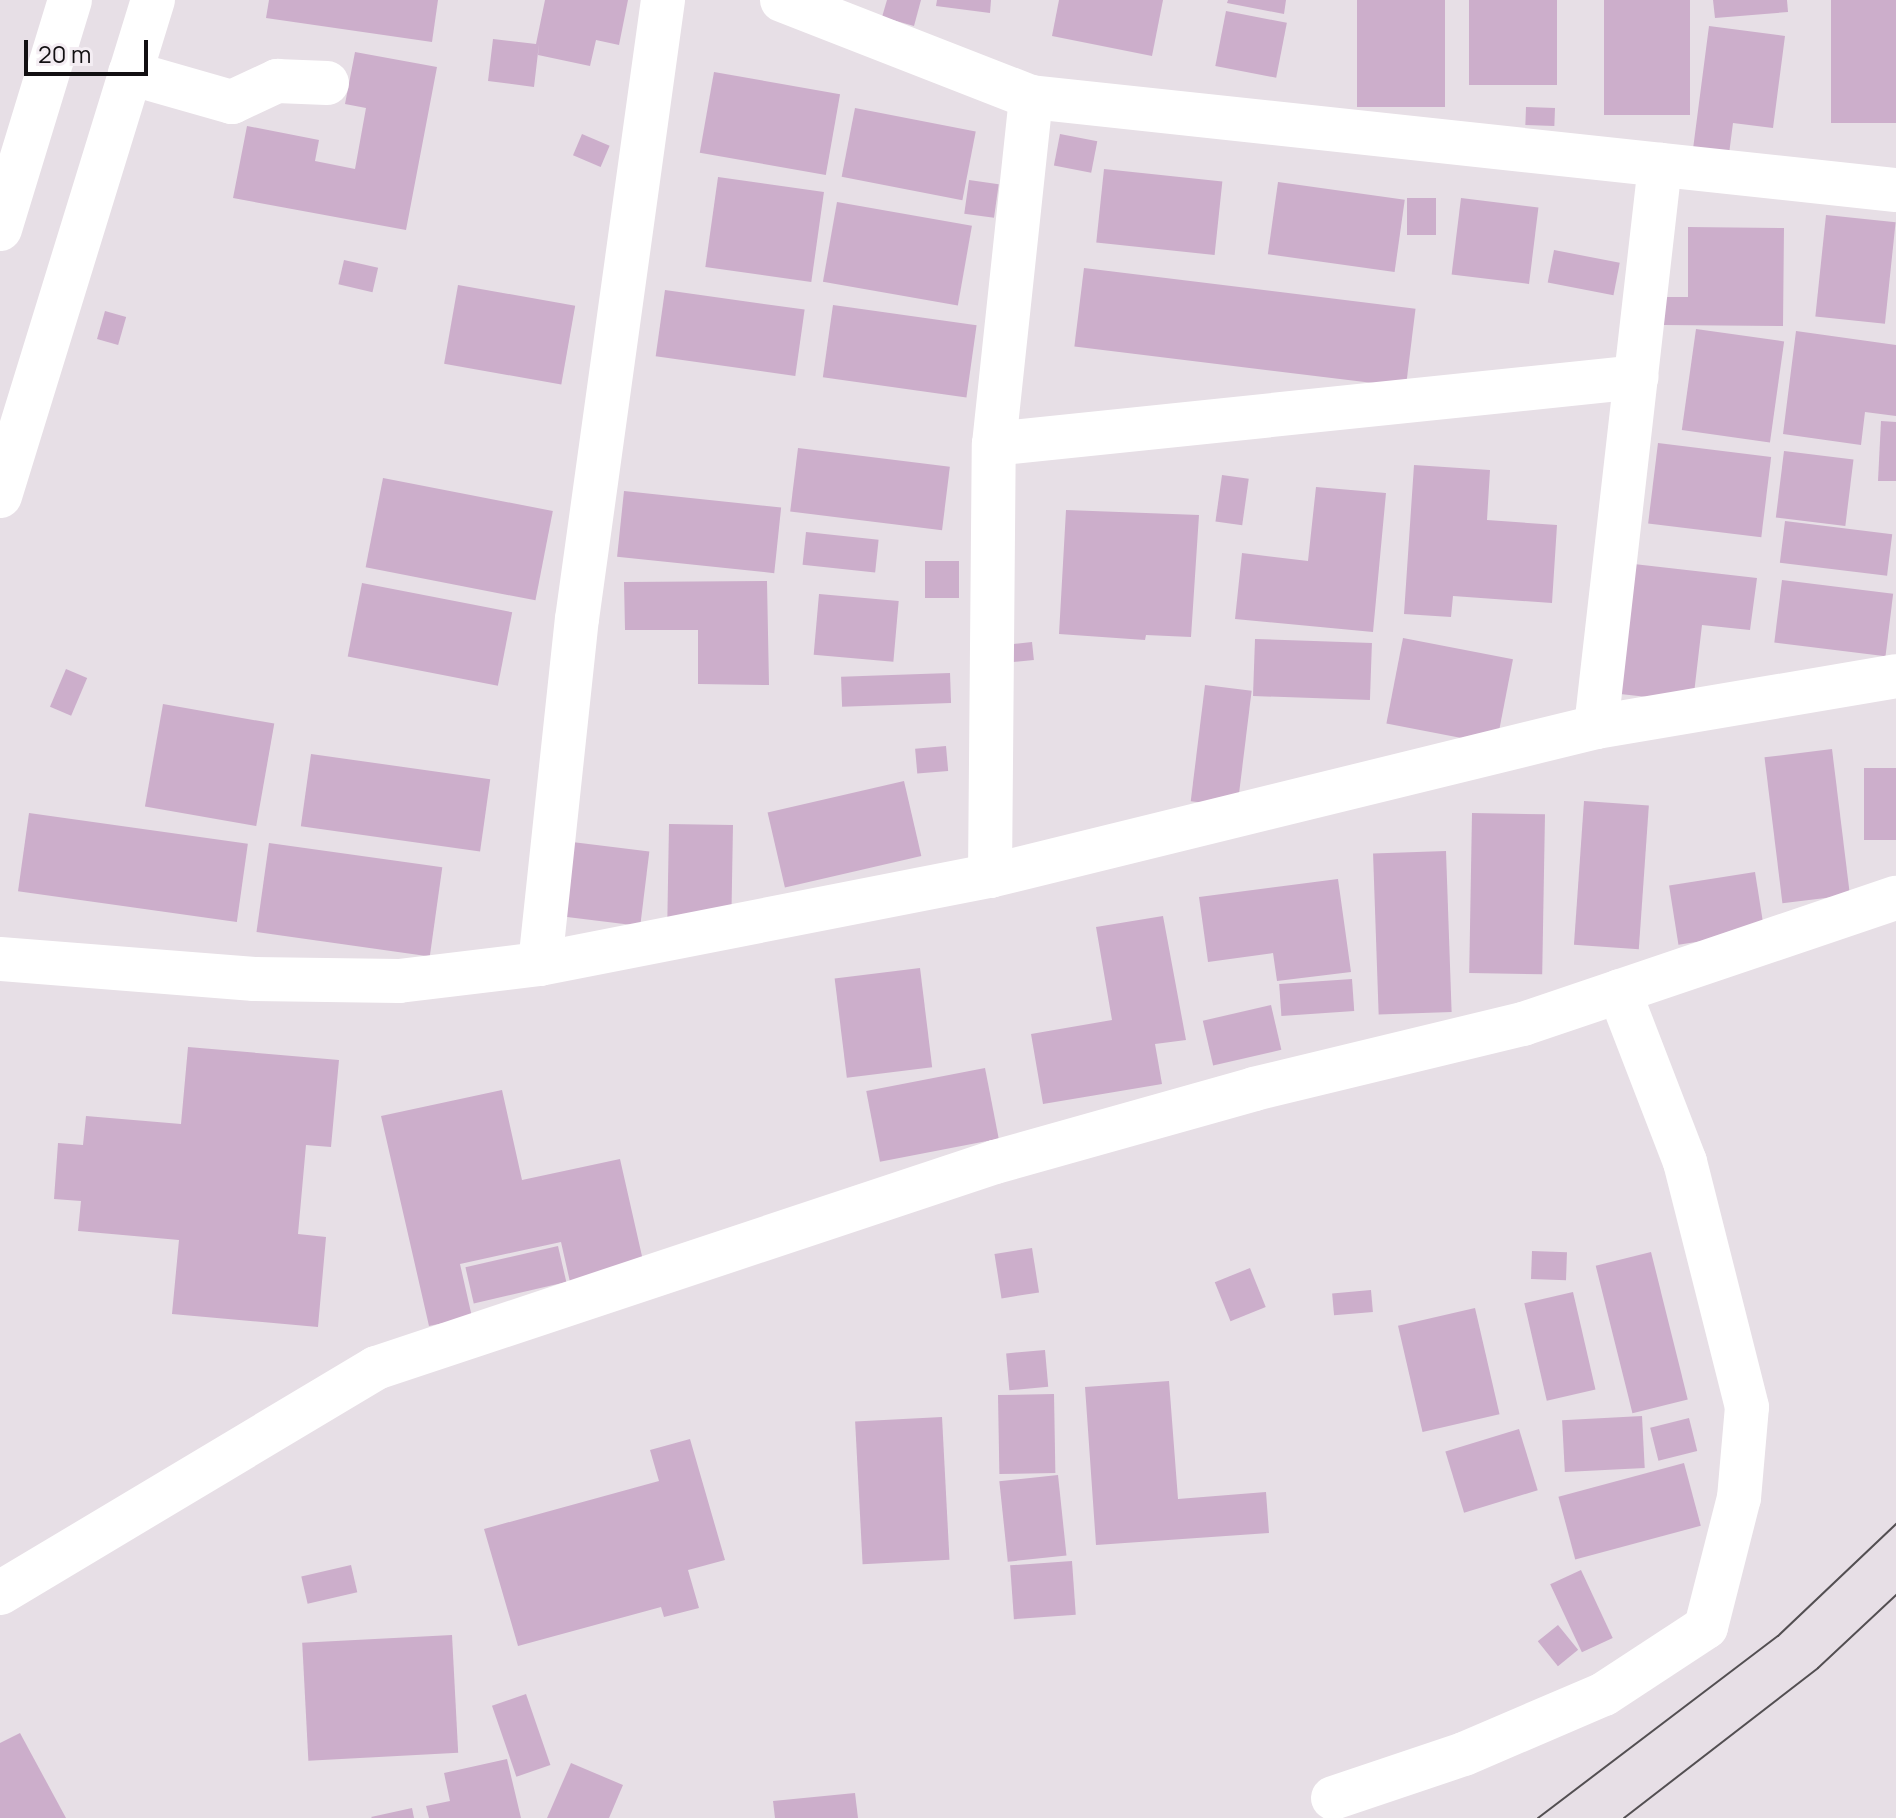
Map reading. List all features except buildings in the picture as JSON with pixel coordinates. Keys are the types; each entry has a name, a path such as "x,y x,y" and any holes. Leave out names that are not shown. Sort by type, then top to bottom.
{"street":[{"path":"0,229 9,169 70,0"},
{"path":"0,496 153,0"},
{"path":"540,964 577,619 663,0"},
{"path":"782,0 1031,97 1896,190"},
{"path":"130,73 232,102 277,81 327,83"},
{"path":"990,876 994,444 1031,97"},
{"path":"1596,727 1660,165"},
{"path":"994,444 1637,377"},
{"path":"0,959 254,979 399,981 540,964 990,876 1596,727 1896,676"},
{"path":"0,1593 376,1368 995,1162 1254,1089 1523,1024 1896,898"},
{"path":"1333,1798 1464,1754 1604,1694 1706,1627 1739,1498 1747,1407 1685,1162 1619,991"}],"tram line":[{"path":"1538,1818 1778,1636 1896,1524"},
{"path":"1624,1818 1818,1668 1896,1595"}]}
